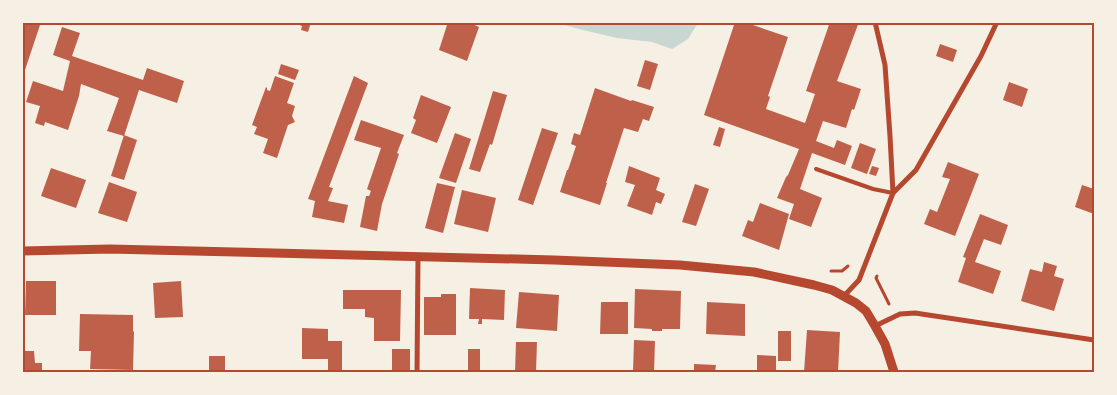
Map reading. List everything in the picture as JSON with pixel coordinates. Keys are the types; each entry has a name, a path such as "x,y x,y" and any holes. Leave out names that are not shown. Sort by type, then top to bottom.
{"street":[{"path":"876,22 885,65 893,193"},
{"path":"844,296 859,280 893,193 916,170 981,56 997,22"},
{"path":"22,251 120,250 606,262 680,265 754,272 832,290 856,303 866,311 876,326 885,344 894,372"},
{"path":"417,372 418,257"},
{"path":"876,326 900,314 915,313 1094,340"}],"lane":[{"path":"816,169 873,189 893,193"}],"path":[{"path":"880,269 876,278 889,304"}],"shaded area":[{"path":"557,23 698,23 688,39 672,49 652,42 617,38"}],"building":[{"path":"25,22 34,22 40,25 23,76 22,30"},
{"path":"292,22 311,22 308,32 301,30 302,26"},
{"path":"448,22 468,22 479,27 467,61 439,50"},
{"path":"735,22 744,22 788,37 768,96 770,97 766,109 805,123 815,94 806,91 830,22 859,22 837,81 861,89 854,110 852,109 846,128 823,121 816,141 834,148 837,140 852,146 845,165 812,153 800,189 822,198 811,227 789,219 794,204 777,198 799,149 704,115"},
{"path":"62,27 80,33 72,56 143,80 147,68 184,81 177,103 139,90 124,136 107,131 119,98 81,84 68,130 45,122 44,126 35,123 40,106 26,102 33,81 63,91 70,61 53,55"},
{"path":"940,44 957,50 953,62 936,56"},
{"path":"645,60 658,64 650,90 637,86"},
{"path":"281,64 299,70 295,80 278,74"},
{"path":"275,76 294,83 287,103 295,106 292,116 295,122 288,125 277,158 263,153 268,139 254,134 257,127 252,125 266,87 270,91"},
{"path":"354,76 368,83 329,187 333,188 328,201 348,205 344,223 312,217 315,201 308,199"},
{"path":"1009,82 1028,89 1022,107 1003,100"},
{"path":"595,88 654,107 649,121 643,119 638,132 624,128 600,205 560,192 576,146 571,144 574,133 580,135"},
{"path":"493,91 507,95 492,145 490,144 480,172 469,169"},
{"path":"421,95 451,107 437,143 411,133 416,120 413,118"},
{"path":"361,120 404,135 382,204 377,231 360,227 366,196 369,196 371,191 367,189 381,148 354,140"},
{"path":"719,127 725,129 720,147 713,145"},
{"path":"542,128 558,133 533,205 518,200"},
{"path":"455,133 471,139 456,183 439,178"},
{"path":"124,135 137,140 124,180 111,176"},
{"path":"860,143 876,149 867,174 851,168"},
{"path":"948,162 979,174 955,236 924,224 930,209 937,212 950,179 942,177"},
{"path":"629,166 660,178 656,190 665,194 661,204 656,202 652,215 627,206 635,185 625,182"},
{"path":"872,166 879,168 876,176 869,174"},
{"path":"51,168 86,180 76,208 41,196"},
{"path":"109,182 137,192 127,222 98,213"},
{"path":"437,183 455,187 443,233 425,228"},
{"path":"695,184 709,189 696,226 682,222"},
{"path":"1082,185 1094,189 1094,214 1075,207"},
{"path":"462,190 496,198 488,232 454,224"},
{"path":"760,203 789,214 779,250 742,236 748,220 753,222"},
{"path":"980,214 1008,225 1001,245 984,239 975,262 1001,271 993,294 958,282 966,258 963,257"},
{"path":"1044,262 1057,266 1054,276 1064,279 1054,311 1021,301 1030,269 1042,272"},
{"path":"26,281 56,281 56,315 25,315"},
{"path":"181,281 183,317 155,318 153,283"},
{"path":"470,288 505,290 504,320 482,319 482,324 478,324 479,319 469,319"},
{"path":"635,289 681,291 680,329 652,331 652,329 634,328"},
{"path":"343,290 401,290 400,341 374,341 374,318 365,317 365,309 343,309"},
{"path":"519,292 559,295 557,331 516,328"},
{"path":"441,294 456,294 456,335 424,335 424,297 441,297"},
{"path":"601,302 628,302 628,334 600,334"},
{"path":"707,302 745,304 745,336 706,334"},
{"path":"80,314 133,315 133,370 90,369 91,351 79,351"},
{"path":"302,328 328,329 328,341 342,341 342,372 328,372 328,359 302,359"},
{"path":"807,330 840,332 838,372 804,372"},
{"path":"778,331 791,331 791,361 778,361"},
{"path":"634,340 655,341 654,372 633,372"},
{"path":"516,342 537,342 536,372 515,372"},
{"path":"392,349 410,349 410,372 392,372"},
{"path":"468,349 480,349 480,372 468,372"},
{"path":"25,351 34,351 35,363 42,363 42,372 25,372"},
{"path":"757,355 776,356 776,372 757,372"},
{"path":"209,356 225,356 225,372 209,372"},
{"path":"694,364 716,365 715,372 694,372"}]}
